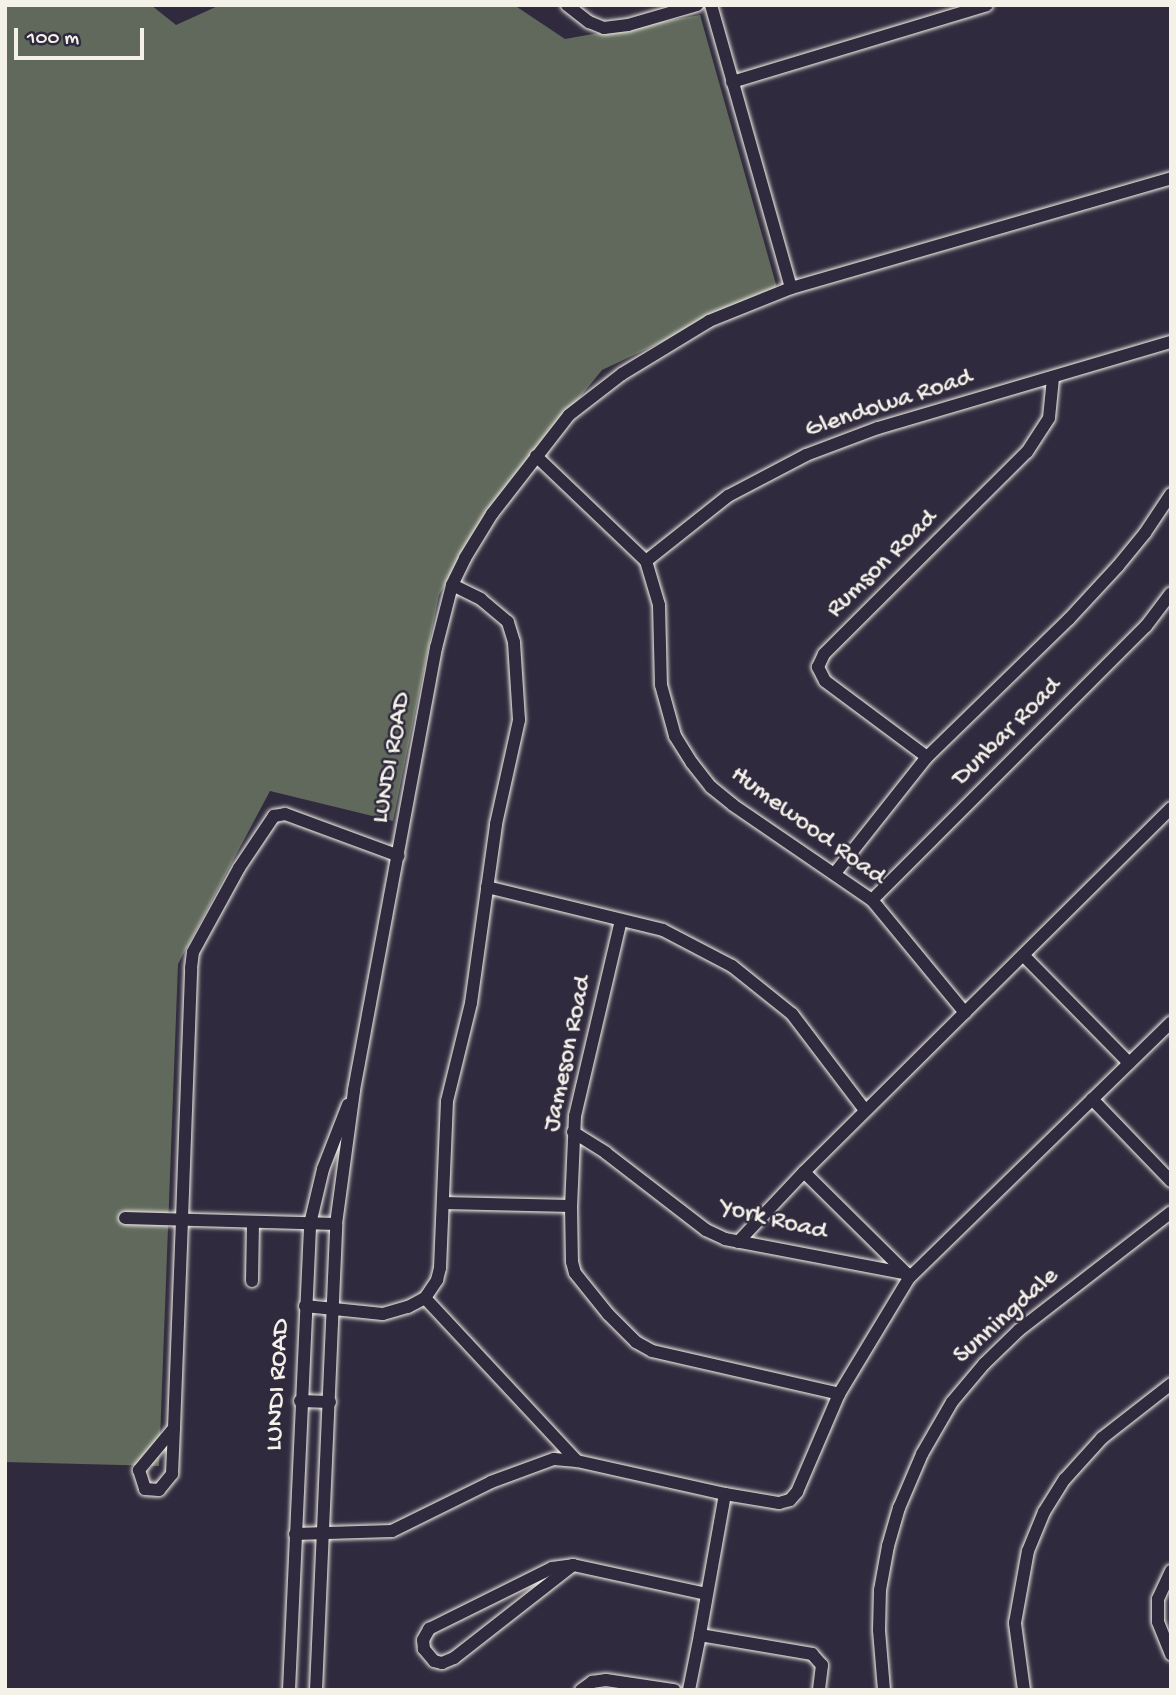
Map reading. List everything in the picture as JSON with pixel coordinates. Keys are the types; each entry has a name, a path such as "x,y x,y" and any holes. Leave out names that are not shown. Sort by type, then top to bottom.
{"street":[{"path":"567,5 589,22 604,28 628,25 697,5"},
{"path":"711,5 791,288"},
{"path":"732,82 987,5"},
{"name":"LUNDI ROAD","path":"316,1690 337,1224 355,1090 436,648 452,585 487,522 569,415 588,398 647,357 709,321 791,288 1171,178"},
{"name":"Glendowa Road","path":"646,561 728,496 806,455 878,428 1171,342"},
{"name":"Rumson Road","path":"928,757 825,681 818,667 824,654 1027,452 1049,418 1053,378"},
{"path":"536,456 646,561"},
{"path":"835,873 928,757 1069,619 1145,533 1171,494"},
{"name":"Humewood Road","path":"646,561 659,606 661,685 675,736 711,787 872,900 965,1013"},
{"path":"305,1306 383,1314 408,1307 425,1298 437,1280 440,1268 447,1101 471,1003 496,824 519,720 512,631 501,614 481,598 452,585"},
{"name":"Dunbar Road","path":"872,900 1146,626 1171,593"},
{"path":"738,1242 865,1110 1171,808"},
{"path":"174,1428 139,1470 145,1489 159,1490 172,1474 174,1428 183,1219 192,957 239,868 270,819 285,814 399,856"},
{"path":"487,887 663,930 696,945 766,990 792,1014 865,1110"},
{"name":"Jameson Road","path":"621,920 573,1132 570,1206 572,1262 575,1273 636,1342 674,1358 839,1394"},
{"path":"1024,956 1129,1063"},
{"path":"295,1534 392,1531 539,1462 577,1461 725,1494 779,1503 790,1500 797,1492 839,1394 909,1276 1171,1022"},
{"name":"LUNDI ROAD","path":"289,1690 310,1224 323,1169 355,1090"},
{"path":"1092,1099 1171,1181"},
{"name":"York Road","path":"573,1132 606,1153 706,1230 738,1242 909,1276"},
{"path":"804,1172 909,1276"},
{"path":"444,1203 570,1206"},
{"name":"Sunningdale","path":"884,1690 878,1630 880,1590 888,1546 899,1508 922,1454 952,1402 984,1364 1019,1330 1171,1212"},
{"path":"125,1218 337,1224"},
{"path":"253,1222 253,1281"},
{"path":"425,1298 577,1461"},
{"path":"1024,1690 1018,1666 1015,1623 1028,1551 1044,1512 1065,1479 1102,1438 1171,1384"},
{"path":"300,1401 330,1402"},
{"path":"689,1690 725,1494"},
{"path":"573,1566 454,1658 442,1663 434,1661 424,1649 423,1640 429,1629 552,1568 573,1566 706,1594"},
{"path":"1171,1571 1158,1599 1158,1622 1171,1656"},
{"path":"700,1635 812,1654 822,1665 819,1690"},
{"path":"581,1690 592,1682 606,1679 674,1690"}],"green space":[{"path":"5,5 151,5 176,25 220,5 514,5 565,39 700,15 777,288 602,370 486,513 439,595 393,821 270,791 178,964 159,1466 5,1462"}]}
